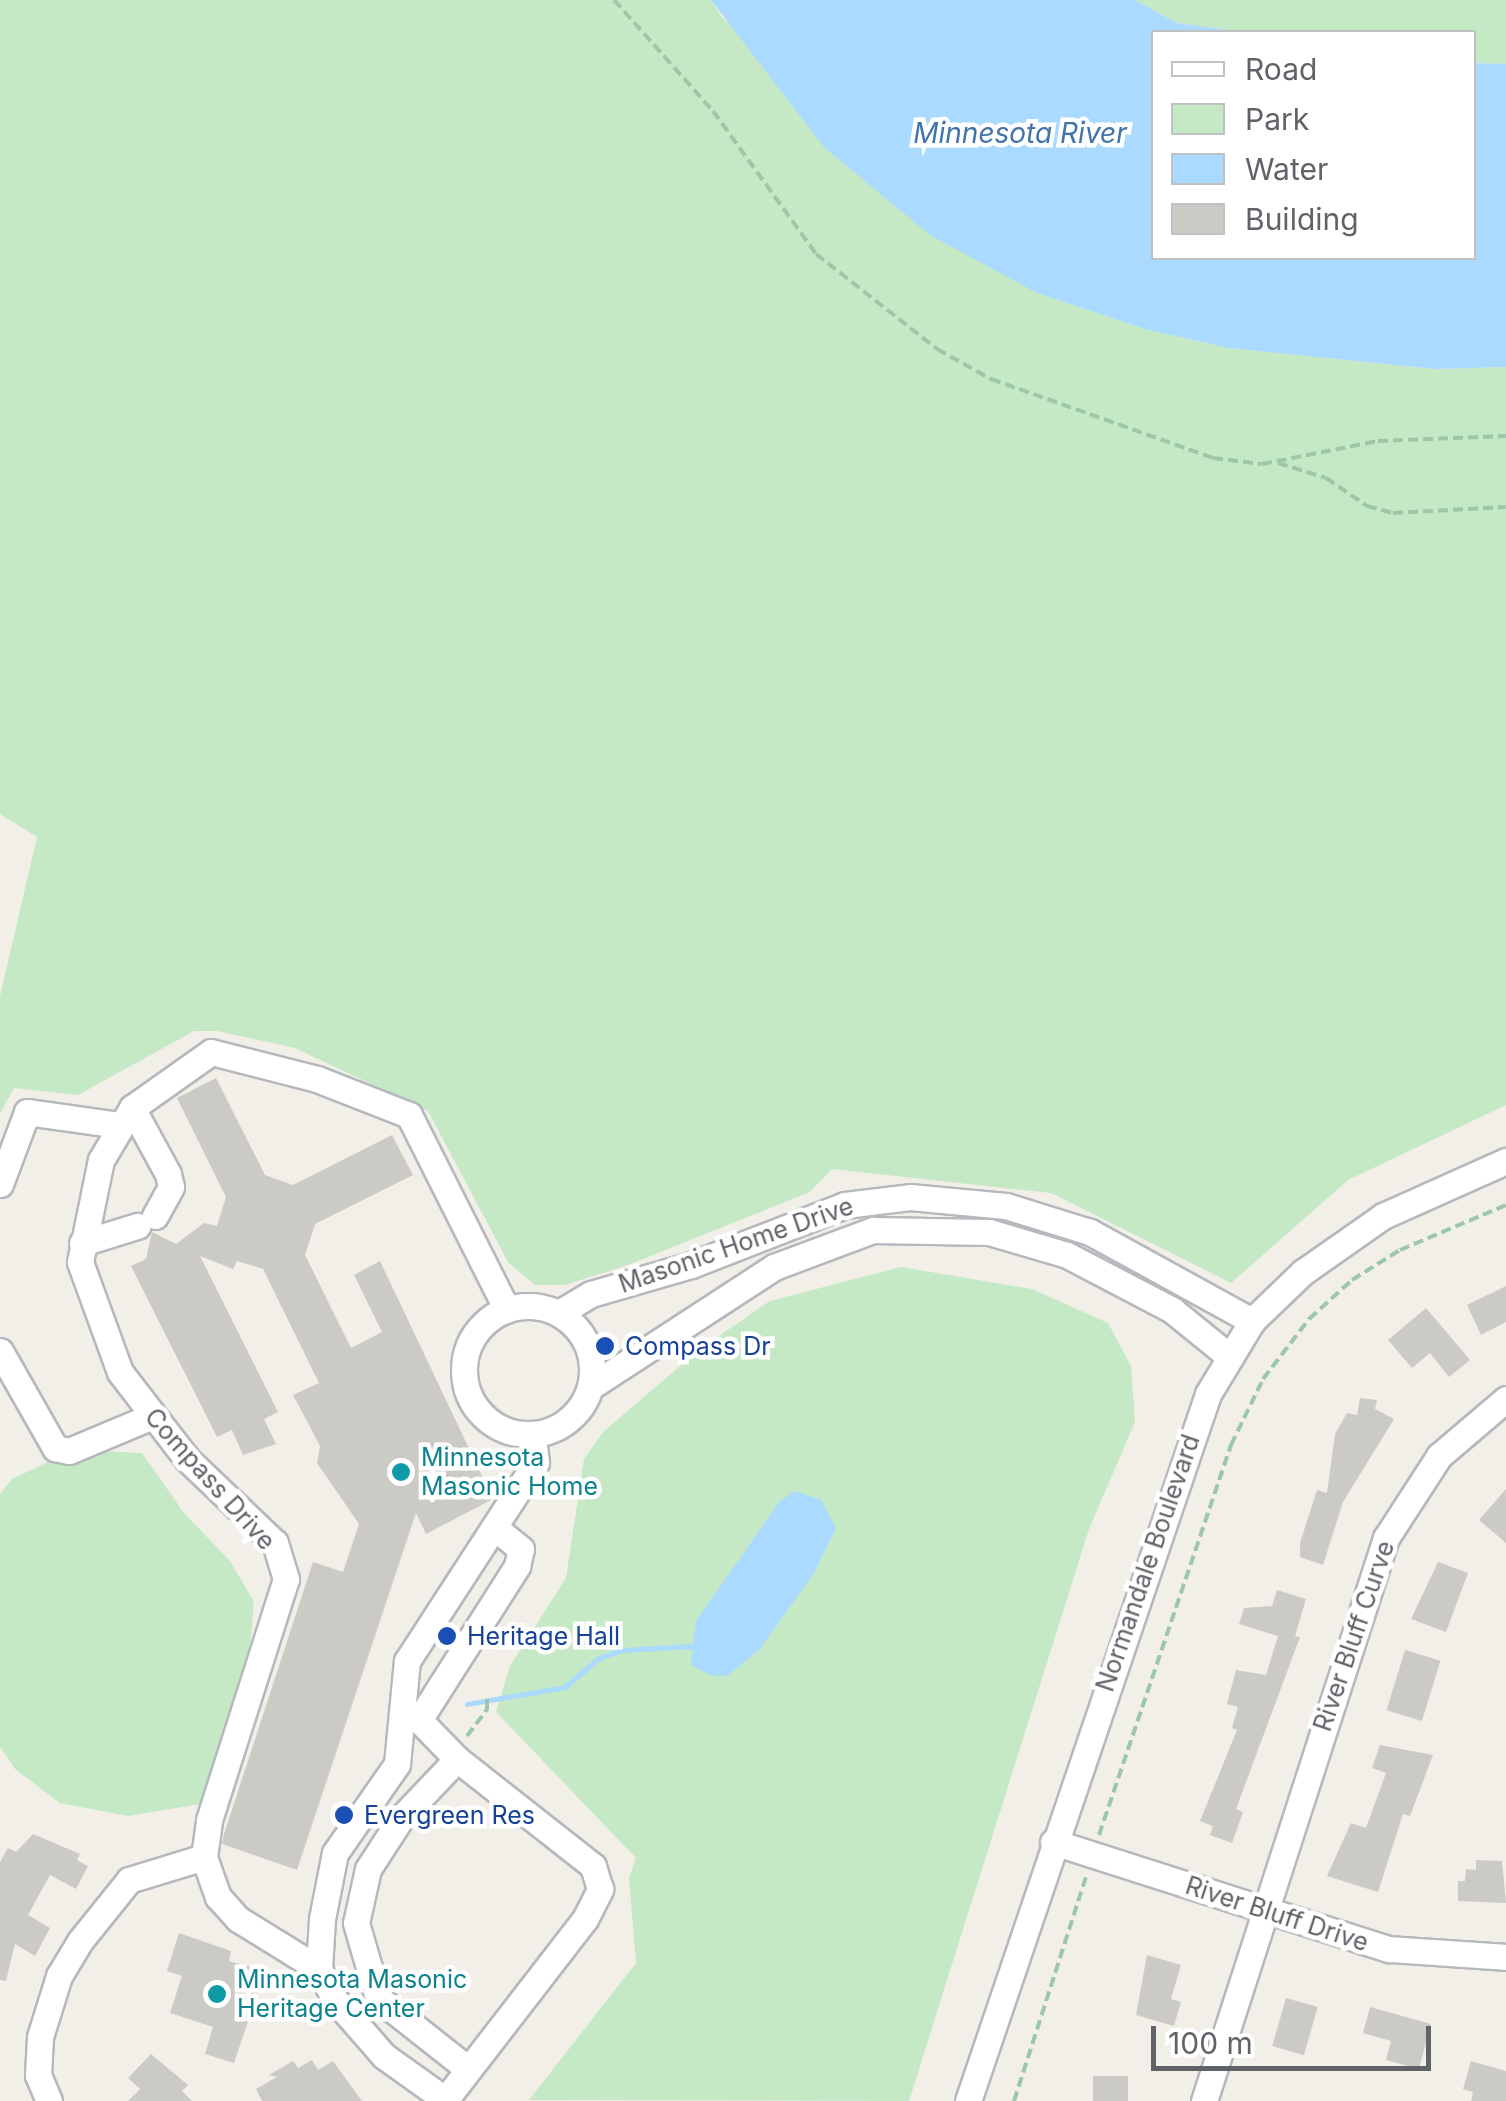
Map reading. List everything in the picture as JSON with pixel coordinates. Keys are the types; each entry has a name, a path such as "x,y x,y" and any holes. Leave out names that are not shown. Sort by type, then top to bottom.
{"street":[{"name":"Compass Drive","path":"204,1857 209,1820 286,1579 275,1543 150,1417 120,1372 86,1293 82,1244 101,1160 126,1117 211,1052 316,1079 409,1115 507,1310"},
{"path":"0,1184 26,1112 126,1117 168,1174 171,1187 146,1221 82,1244"},
{"name":"Normandale Boulevard","path":"968,2101 1186,1446 1230,1358 1252,1321 1302,1272 1383,1216 1506,1161"},
{"name":"Masonic Home Drive","path":"559,1313 590,1294 691,1265 830,1210 910,1196 1006,1206 1090,1232 1252,1321"},
{"name":"Masonic Home Drive","path":"590,1386 774,1268 873,1230 989,1232 1067,1255 1172,1310 1230,1358"},
{"path":"526,1305 559,1313 582,1334 592,1361 590,1386 576,1413 533,1438 494,1425 473,1403 464,1380 467,1348 482,1324 507,1310 526,1305"},
{"path":"0,1350 42,1436 55,1448 69,1450 150,1417"},
{"name":"River Bluff Curve","path":"1204,2101 1386,1538 1439,1456 1506,1399"},
{"path":"319,1969 335,1853 398,1764 410,1717 407,1660 536,1462 533,1438"},
{"path":"410,1717 517,1566 521,1549 495,1528"},
{"path":"49,2101 38,2074 40,2036 59,1976 80,1940 129,1880 204,1857 218,1897 238,1920 319,1969 358,2028 446,2100 585,1919 600,1889 593,1866 410,1717"},
{"path":"457,1758 401,1818 368,1869 356,1924 378,1998 468,2069"},
{"name":"River Bluff Drive","path":"1053,1842 1389,1949 1506,1956"}],"path":[{"path":"614,0 713,110 781,214 840,277 937,350 991,378 1213,458 1275,463 1326,478 1367,506 1394,513 1506,507"},
{"path":"1275,463 1378,441 1506,436"},
{"path":"1014,2101 1092,1855 1231,1445 1263,1379 1309,1319 1352,1280 1400,1250 1506,1204"},
{"path":"457,1758 487,1709 487,1694"}],"green space":[{"path":"0,0 711,0 722,17 1037,293 1148,330 1230,348 1435,369 1506,367 1506,1105 1348,1180 1231,1283 1051,1193 832,1169 810,1192 628,1265 565,1285 535,1285 508,1262 428,1111 295,1048 217,1031 194,1031 78,1095 14,1088 0,1114 0,996 37,837 0,814"},
{"path":"1135,0 1506,0 1506,64 1476,63 1476,30 1228,30 1177,23"},
{"path":"901,1267 1032,1289 1108,1323 1131,1366 1135,1422 1089,1529 909,2101 529,2100 636,1963 629,1878 636,1858 496,1712 510,1666 566,1578 584,1459 603,1432 700,1349 770,1301"},
{"path":"98,1451 142,1453 184,1513 230,1561 254,1602 249,1659 201,1804 128,1816 60,1803 15,1769 0,1747 0,1494 12,1479 50,1461"}],"water":[{"name":"Minnesota River","path":"711,0 1135,0 1177,23 1228,30 1151,30 1151,260 1476,260 1476,63 1506,64 1506,367 1435,369 1229,348 1148,330 1037,293 930,235 823,146"},
{"path":"795,1491 821,1500 836,1528 814,1573 759,1650 727,1676 710,1675 691,1665 696,1621 780,1501"}],"building":[{"name":"Minnesota Masonic Home","path":"216,1078 265,1175 293,1185 392,1135 413,1175 315,1224 305,1255 351,1348 382,1332 354,1275 380,1261 493,1499 426,1534 416,1513 297,1870 222,1844 313,1562 343,1572 359,1524 317,1463 320,1446 293,1395 319,1383 263,1269 237,1261 233,1269 200,1256 278,1412 264,1419 276,1444 243,1455 232,1430 217,1437 131,1266 146,1259 152,1232 176,1244 204,1223 217,1226 226,1197 177,1098"},
{"path":"1506,1286 1506,1322 1481,1335 1467,1305"},
{"path":"1426,1308 1470,1360 1449,1377 1430,1353 1412,1368 1388,1340"},
{"path":"1360,1398 1377,1400 1375,1409 1394,1419 1343,1502 1323,1565 1300,1557 1300,1543 1317,1490 1327,1493 1335,1434 1347,1413 1357,1415"},
{"path":"1506,1489 1506,1543 1479,1520"},
{"path":"1438,1562 1468,1573 1446,1632 1411,1619"},
{"path":"1277,1590 1306,1599 1295,1636 1300,1637 1236,1809 1243,1812 1232,1843 1210,1835 1213,1826 1200,1821 1237,1730 1232,1728 1238,1707 1227,1704 1236,1670 1266,1675 1278,1636 1239,1624 1244,1608 1272,1606"},
{"path":"1405,1650 1440,1661 1422,1721 1387,1710"},
{"path":"1380,1745 1433,1755 1410,1816 1403,1814 1378,1892 1327,1876 1351,1823 1366,1828 1386,1773 1372,1768"},
{"path":"33,1834 80,1854 77,1860 88,1866 76,1889 50,1875 28,1915 50,1928 35,1956 15,1944 6,1981 0,1980 0,1862 8,1848 16,1852"},
{"path":"1476,1860 1502,1861 1506,1903 1458,1901 1458,1881 1465,1881 1466,1869 1476,1870"},
{"name":"Minnesota Masonic Heritage Center","path":"179,1933 231,1951 229,1961 265,1971 234,2063 205,2054 213,2027 170,2013 182,1976 167,1971"},
{"path":"1147,1955 1181,1965 1171,1999 1181,2002 1174,2026 1136,2015"},
{"path":"1286,1998 1318,2007 1304,2055 1272,2046"},
{"path":"1370,2007 1431,2024 1419,2069 1386,2060 1391,2041 1363,2033"},
{"path":"151,2054 188,2085 182,2091 192,2101 128,2101 140,2089 128,2078"},
{"path":"312,2060 318,2070 333,2061 362,2101 262,2101 256,2089 277,2077 269,2075 293,2061 298,2068"},
{"path":"1471,2061 1506,2071 1506,2101 1471,2101 1473,2092 1463,2089"},
{"path":"1093,2076 1128,2076 1128,2101 1093,2101"}],"waterway":[{"path":"467,1704 565,1687 599,1658 622,1650 693,1646"}],"place":[{"name":"Compass Dr","path":"605,1346"},
{"name":"Minnesota Masonic Home","path":"401,1472"},
{"name":"Heritage Hall","path":"447,1636"},
{"name":"Evergreen Res","path":"344,1815"},
{"name":"Minnesota Masonic Heritage Center","path":"217,1994"}]}
